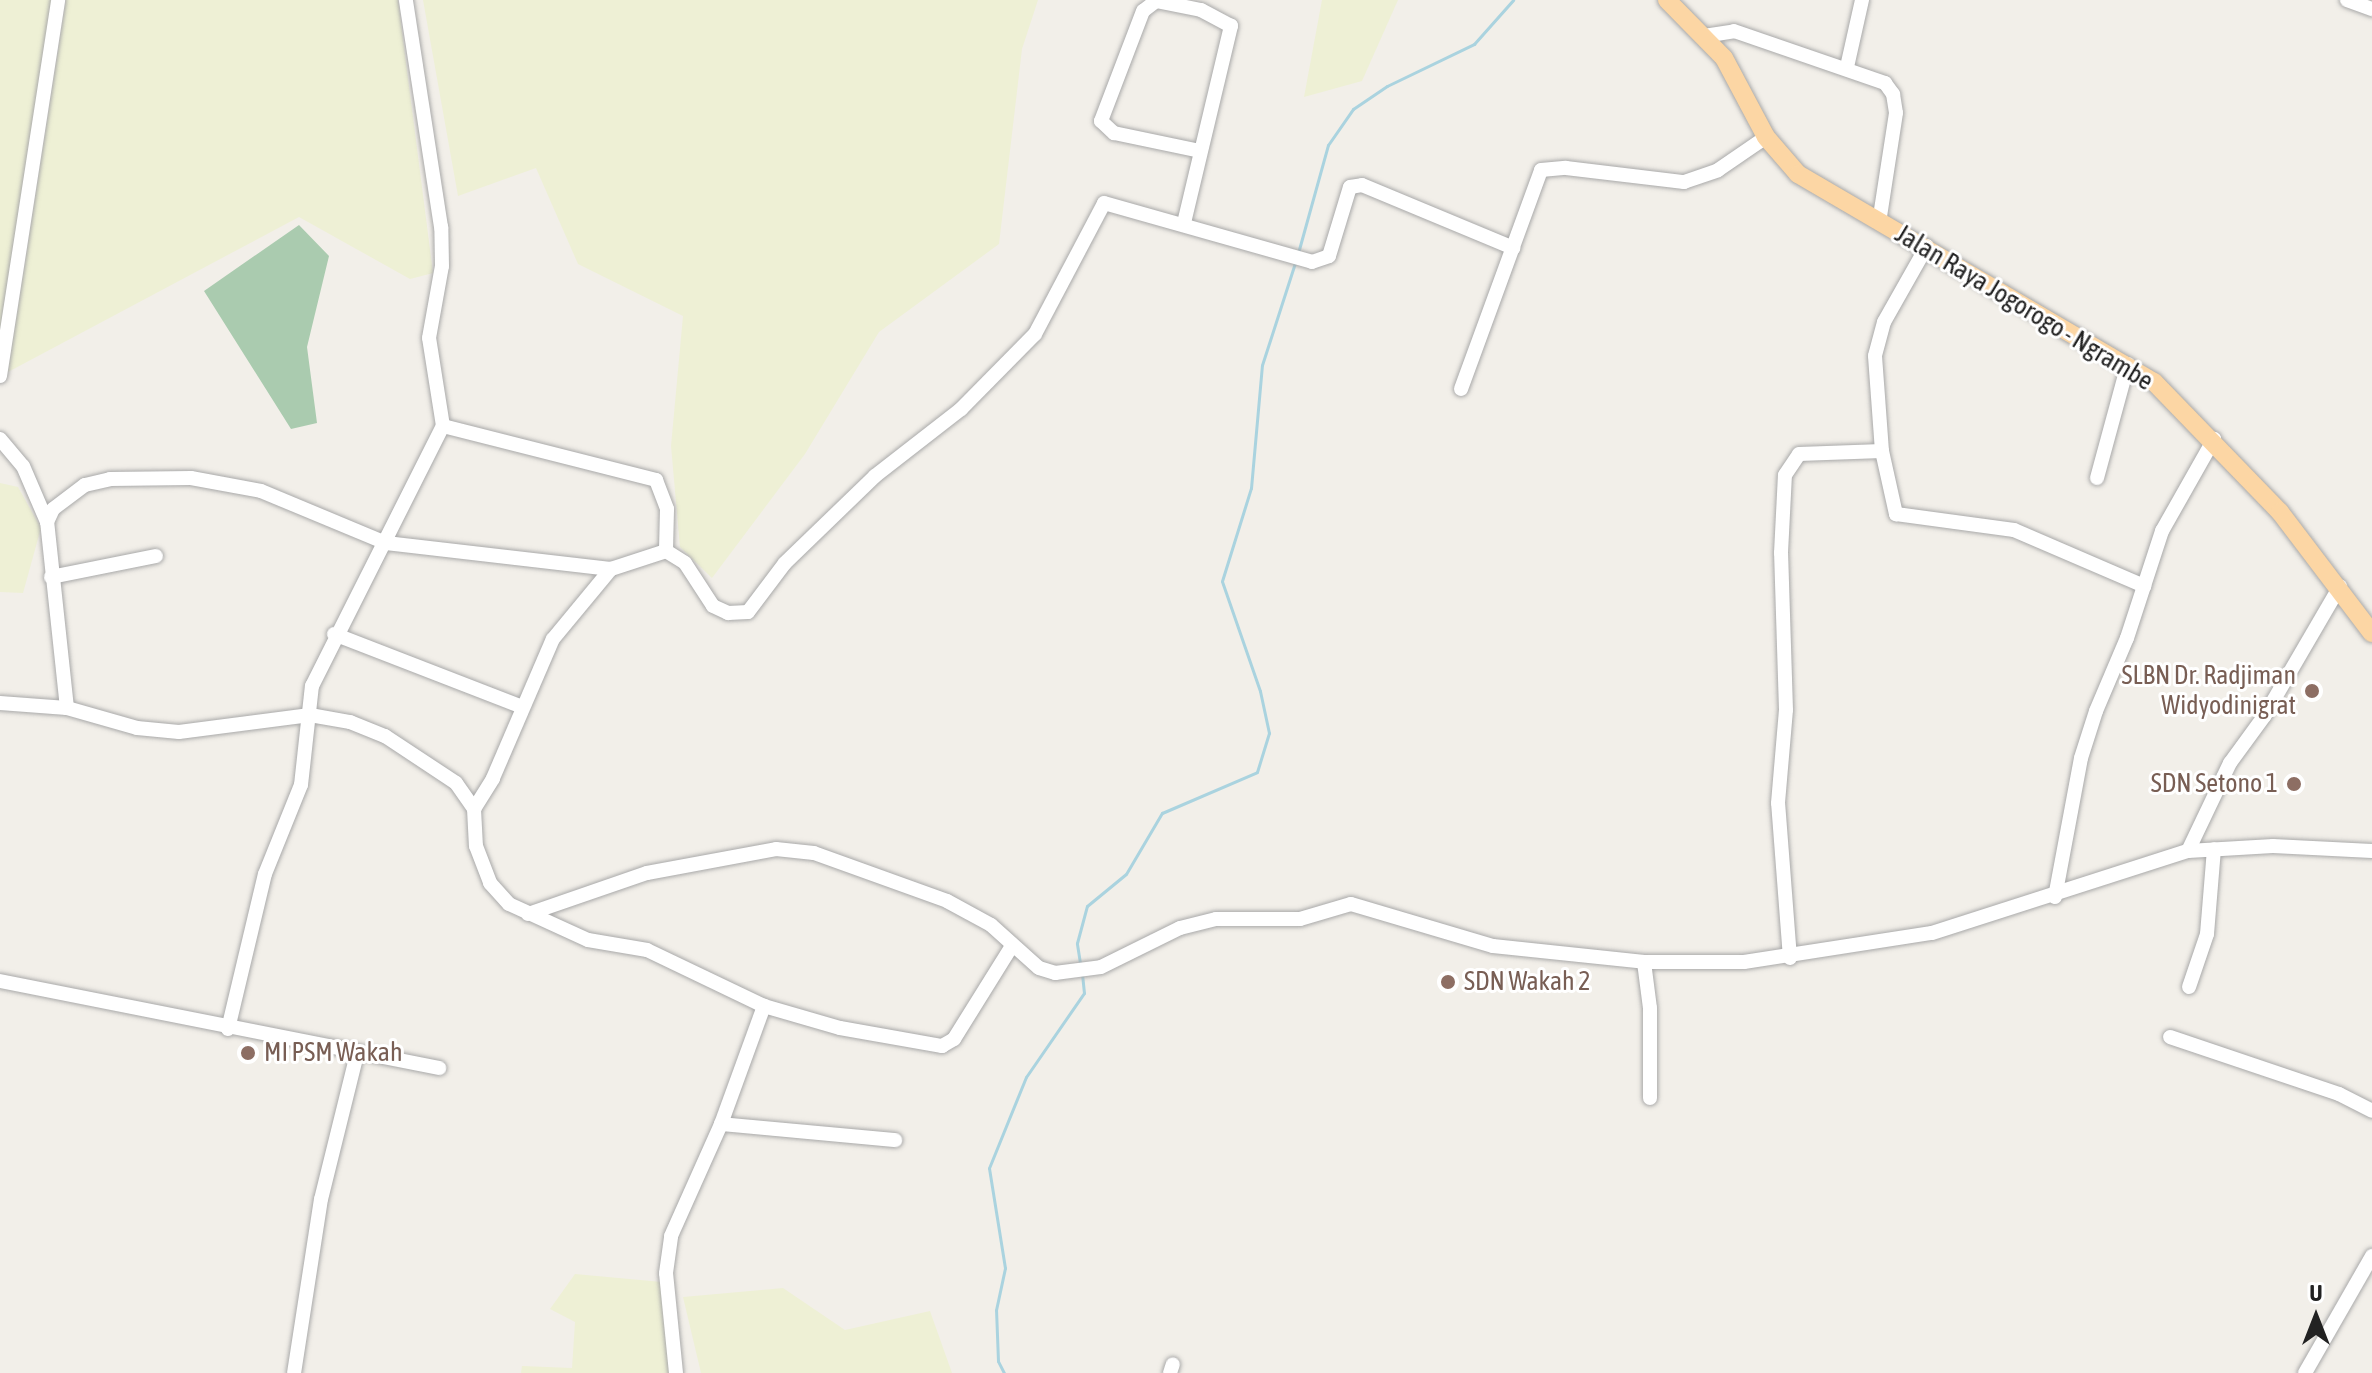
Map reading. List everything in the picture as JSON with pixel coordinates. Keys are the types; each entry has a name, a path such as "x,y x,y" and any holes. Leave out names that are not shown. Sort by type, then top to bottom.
{"main road":[{"name":"Jalan Raya Jogorogo - Ngrambe","path":"1667,0 1704,36 1737,76 1766,137 1798,174 2128,364 2214,439 2340,586 2372,633"}],"street":[{"path":"0,376 58,0"},
{"path":"228,1029 265,874 301,785 312,686 334,634 386,543 443,426 429,338 442,266 441,227 406,0"},
{"path":"1847,67 1862,0"},
{"path":"2347,0 2372,9"},
{"path":"1184,223 1231,26 1204,5 1149,3 1101,121 1114,133 1200,151"},
{"path":"1704,36 1734,31 1847,67 1885,83 1896,104 1879,223"},
{"path":"1461,389 1541,170 1566,168 1684,182 1718,170 1766,137"},
{"path":"666,551 685,563 713,606 728,613 748,612 785,563 875,476 961,409 1035,334 1100,205 1184,223 1319,261 1333,249 1350,187 1362,185 1513,248"},
{"path":"1927,246 1878,337 1874,388 1882,451 1896,514 2014,530 2144,586"},
{"path":"2097,478 2128,364"},
{"path":"443,426 656,480 667,509 666,551"},
{"path":"0,439 23,466 47,522 67,708"},
{"path":"2055,897 2081,758 2162,531 2214,439"},
{"path":"1790,958 1778,803 1786,710 1781,553 1785,475 1799,454 1882,451"},
{"path":"47,522 53,509 85,485 110,479 191,478 261,491 386,543 611,569 666,551"},
{"path":"51,577 156,556"},
{"path":"611,569 553,639 474,809 476,846 490,883 509,904 588,940 647,950 764,1006 840,1028 942,1046 954,1039 1012,946"},
{"path":"2188,851 2230,763 2265,715 2340,586"},
{"path":"334,634 522,707"},
{"path":"0,703 67,708 137,728 179,732 310,715 385,736 435,766 456,783 474,809"},
{"path":"528,914 647,873 776,849 814,853 895,878 991,925 1039,968 1074,974 1101,967 1180,928 1216,919 1300,919 1351,904 1493,946 1644,962 1790,958 1932,933 2055,897 2188,851 2332,846 2372,851"},
{"path":"2189,987 2207,934 2214,849"},
{"path":"1644,962 1650,1008 1650,1098"},
{"path":"0,981 228,1029 439,1068"},
{"path":"676,1373 666,1273 671,1236 721,1124 764,1006"},
{"path":"2170,1037 2339,1094 2372,1111"},
{"path":"294,1373 321,1199 355,1062 353,1051"},
{"path":"721,1124 895,1140"},
{"path":"2305,1373 2372,1256"}],"green space":[{"path":"0,0 52,0 0,332"},
{"path":"66,0 398,0 433,273 410,279 299,217 8,372"},
{"path":"423,0 1038,0 1022,49 999,244 879,332 805,454 712,578 680,547 671,446 683,316 578,264 536,168 458,196"},
{"path":"1322,0 1398,0 1362,81 1304,97"},
{"path":"299,225 329,256 307,347 317,423 291,429 204,291"},
{"path":"0,483 18,487 41,528 23,593 0,592"},
{"path":"575,1274 662,1282 670,1373 521,1373 522,1366 572,1368 575,1322 550,1309"},
{"path":"783,1288 845,1330 930,1311 952,1373 701,1373 683,1297"}],"waterway":[{"path":"1298,253 1328,145 1353,109 1387,86 1474,44 1513,0"},
{"path":"1080,963 1077,943 1087,906 1126,874 1162,813 1257,772 1269,733 1260,691 1222,581 1251,488 1262,365 1296,260"},
{"path":"1004,1373 998,1361 996,1310 1005,1268 989,1168 1026,1077 1084,993 1082,975"}],"place":[{"name":"SLBN Dr. Radjiman Widyodinigrat","path":"2312,691"},
{"name":"SDN Setono 1","path":"2294,784"},
{"name":"SDN Wakah 2","path":"1448,982"},
{"name":"MI PSM Wakah","path":"248,1053"}]}
